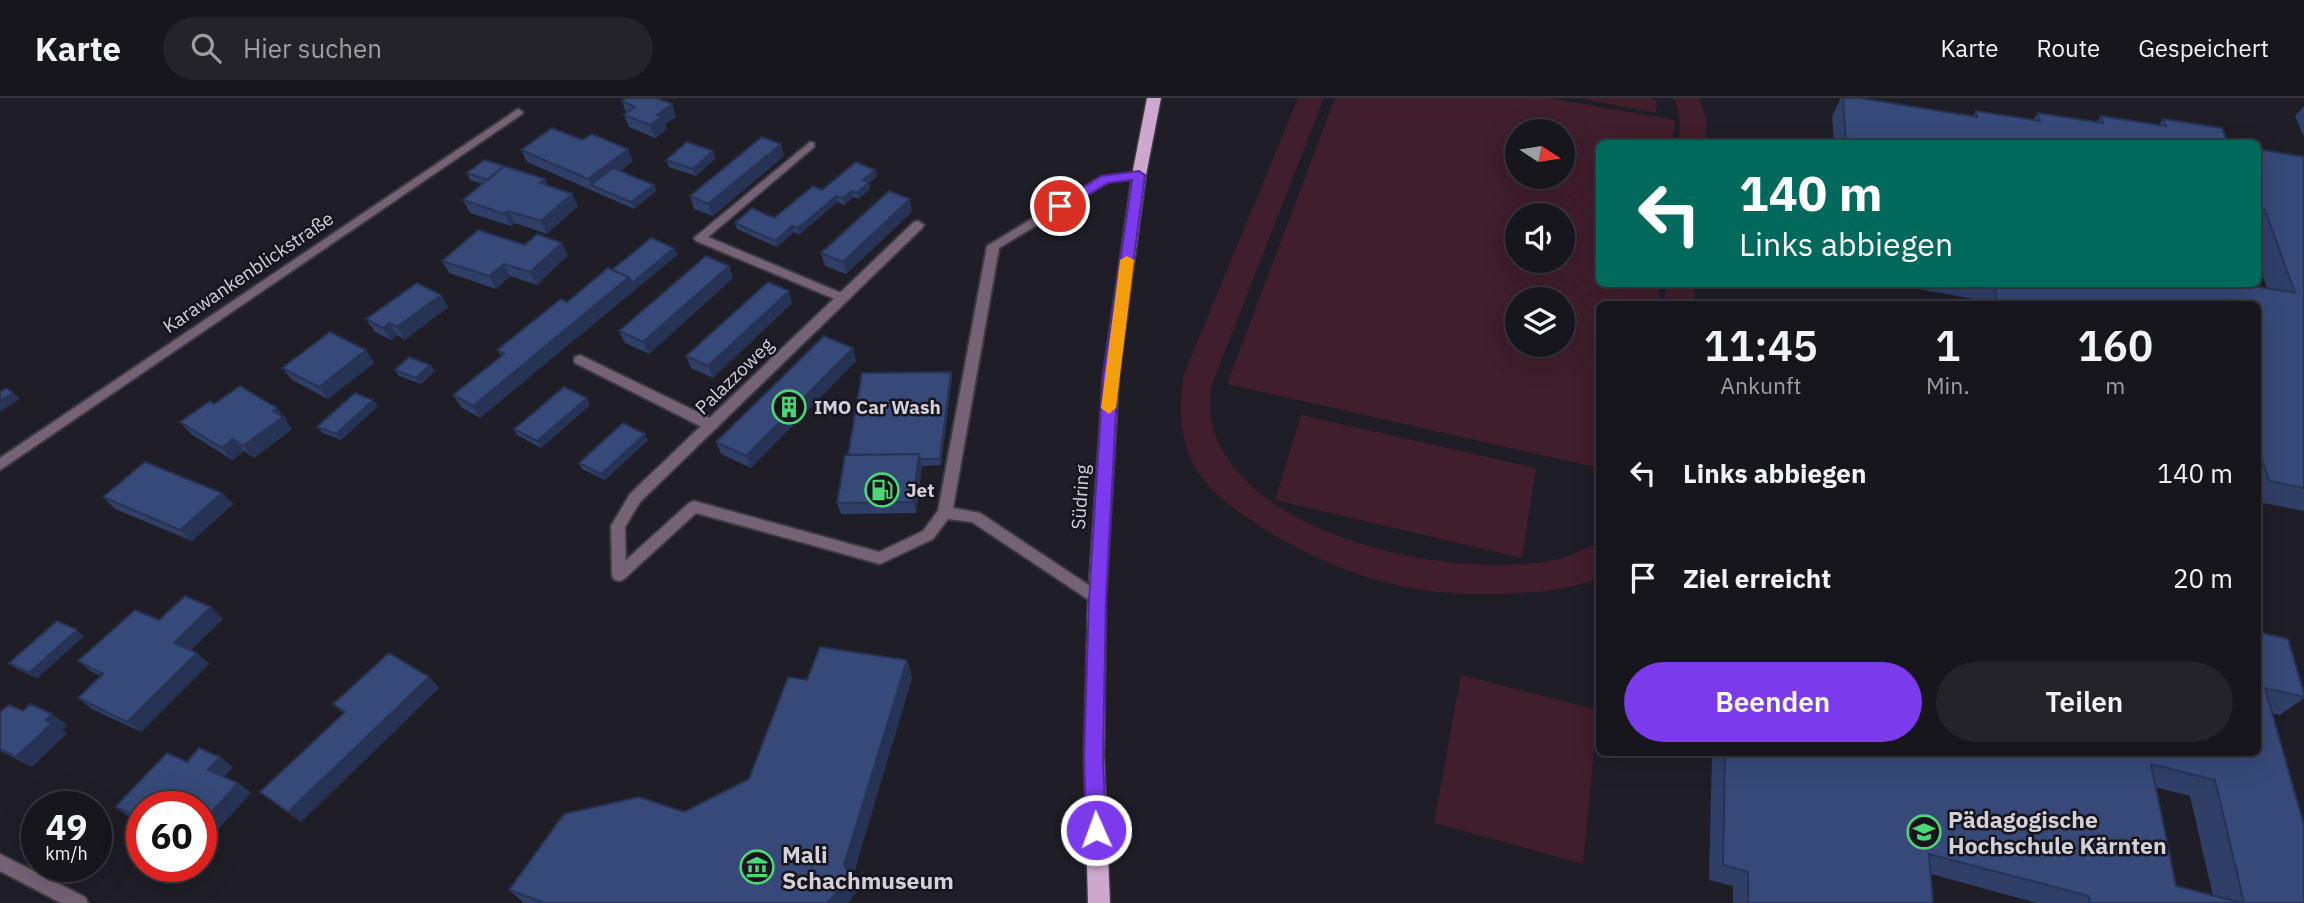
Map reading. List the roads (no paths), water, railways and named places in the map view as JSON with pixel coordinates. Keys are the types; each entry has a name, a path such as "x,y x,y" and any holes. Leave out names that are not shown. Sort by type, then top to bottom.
{"main road":[{"name":"Südring","path":"1098,903 1094,756 1097,598 1111,376 1139,175 1154,98"}],"street":[{"name":"Karawankenblickstraße","path":"0,465 518,112"},
{"path":"810,145 700,238 842,298"},
{"path":"1097,598 975,517 944,513 993,246 1105,179 1139,175"},
{"name":"Palazzoweg","path":"918,225 635,498 618,526 618,575 694,507 880,558 928,536 944,513"},
{"path":"580,360 711,425"},
{"path":"0,862 79,903"}],"place":[{"name":"IMO Car Wash","path":"789,407"},
{"name":"Jet","path":"882,490"},
{"name":"Pädagogische Hochschule Kärnten","path":"1924,832"},
{"name":"Mali Schachmuseum","path":"757,867"}]}
